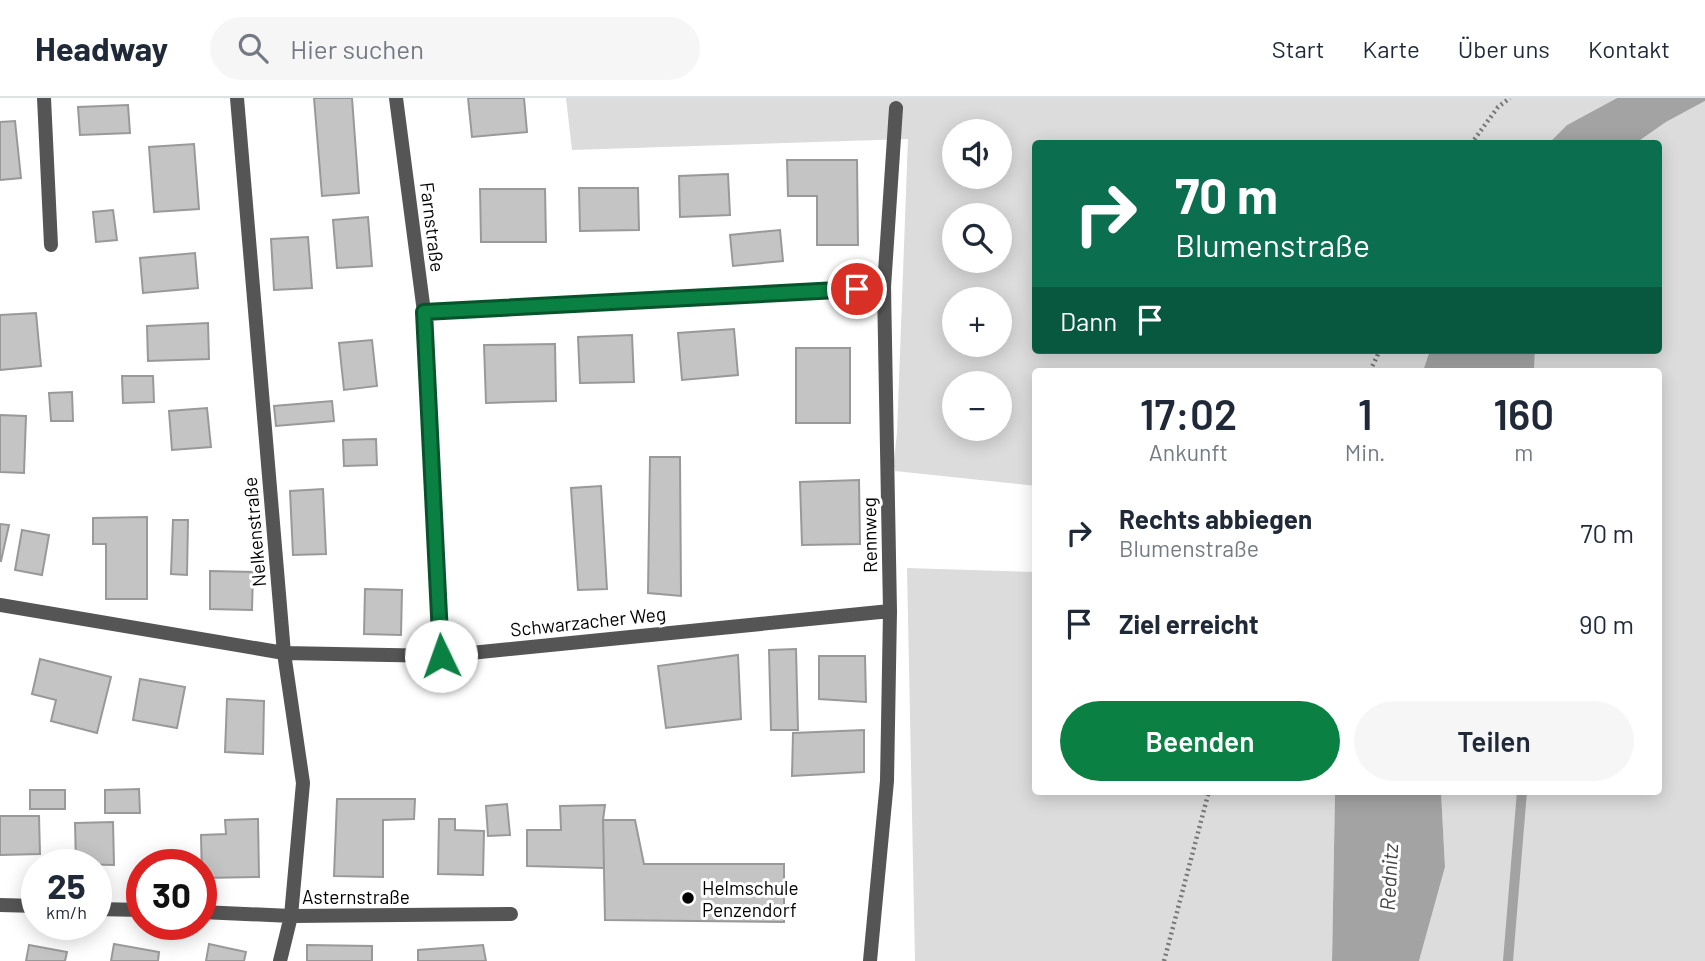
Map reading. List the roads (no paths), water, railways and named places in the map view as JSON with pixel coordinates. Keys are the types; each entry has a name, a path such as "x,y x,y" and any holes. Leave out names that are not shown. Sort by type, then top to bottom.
{"street":[{"path":"44,98 51,245"},
{"name":"Nelkenstraße","path":"237,98 284,653 303,783 291,916 280,961"},
{"name":"Farnstraße","path":"396,98 424,312 441,656"},
{"name":"Rennweg","path":"870,961 887,781 890,611 884,288 896,108"},
{"path":"424,312 884,288"},
{"name":"Schwarzacher Weg","path":"0,605 284,653 441,656 890,611"},
{"path":"0,905 21,906"},
{"name":"Asternstraße","path":"217,913 291,916 511,914"}],"water":[{"path":"1617,98 1705,98 1705,101 1666,122 1640,140 1552,140 1567,125"},
{"path":"1429,354 1535,354 1534,368 1424,368"},
{"name":"Rednitz","path":"1335,795 1441,795 1445,867 1419,961 1332,961"}],"waterway":[{"path":"1508,961 1522,795"}],"place":[{"name":"Helmschule Penzendorf","path":"688,898"}]}
